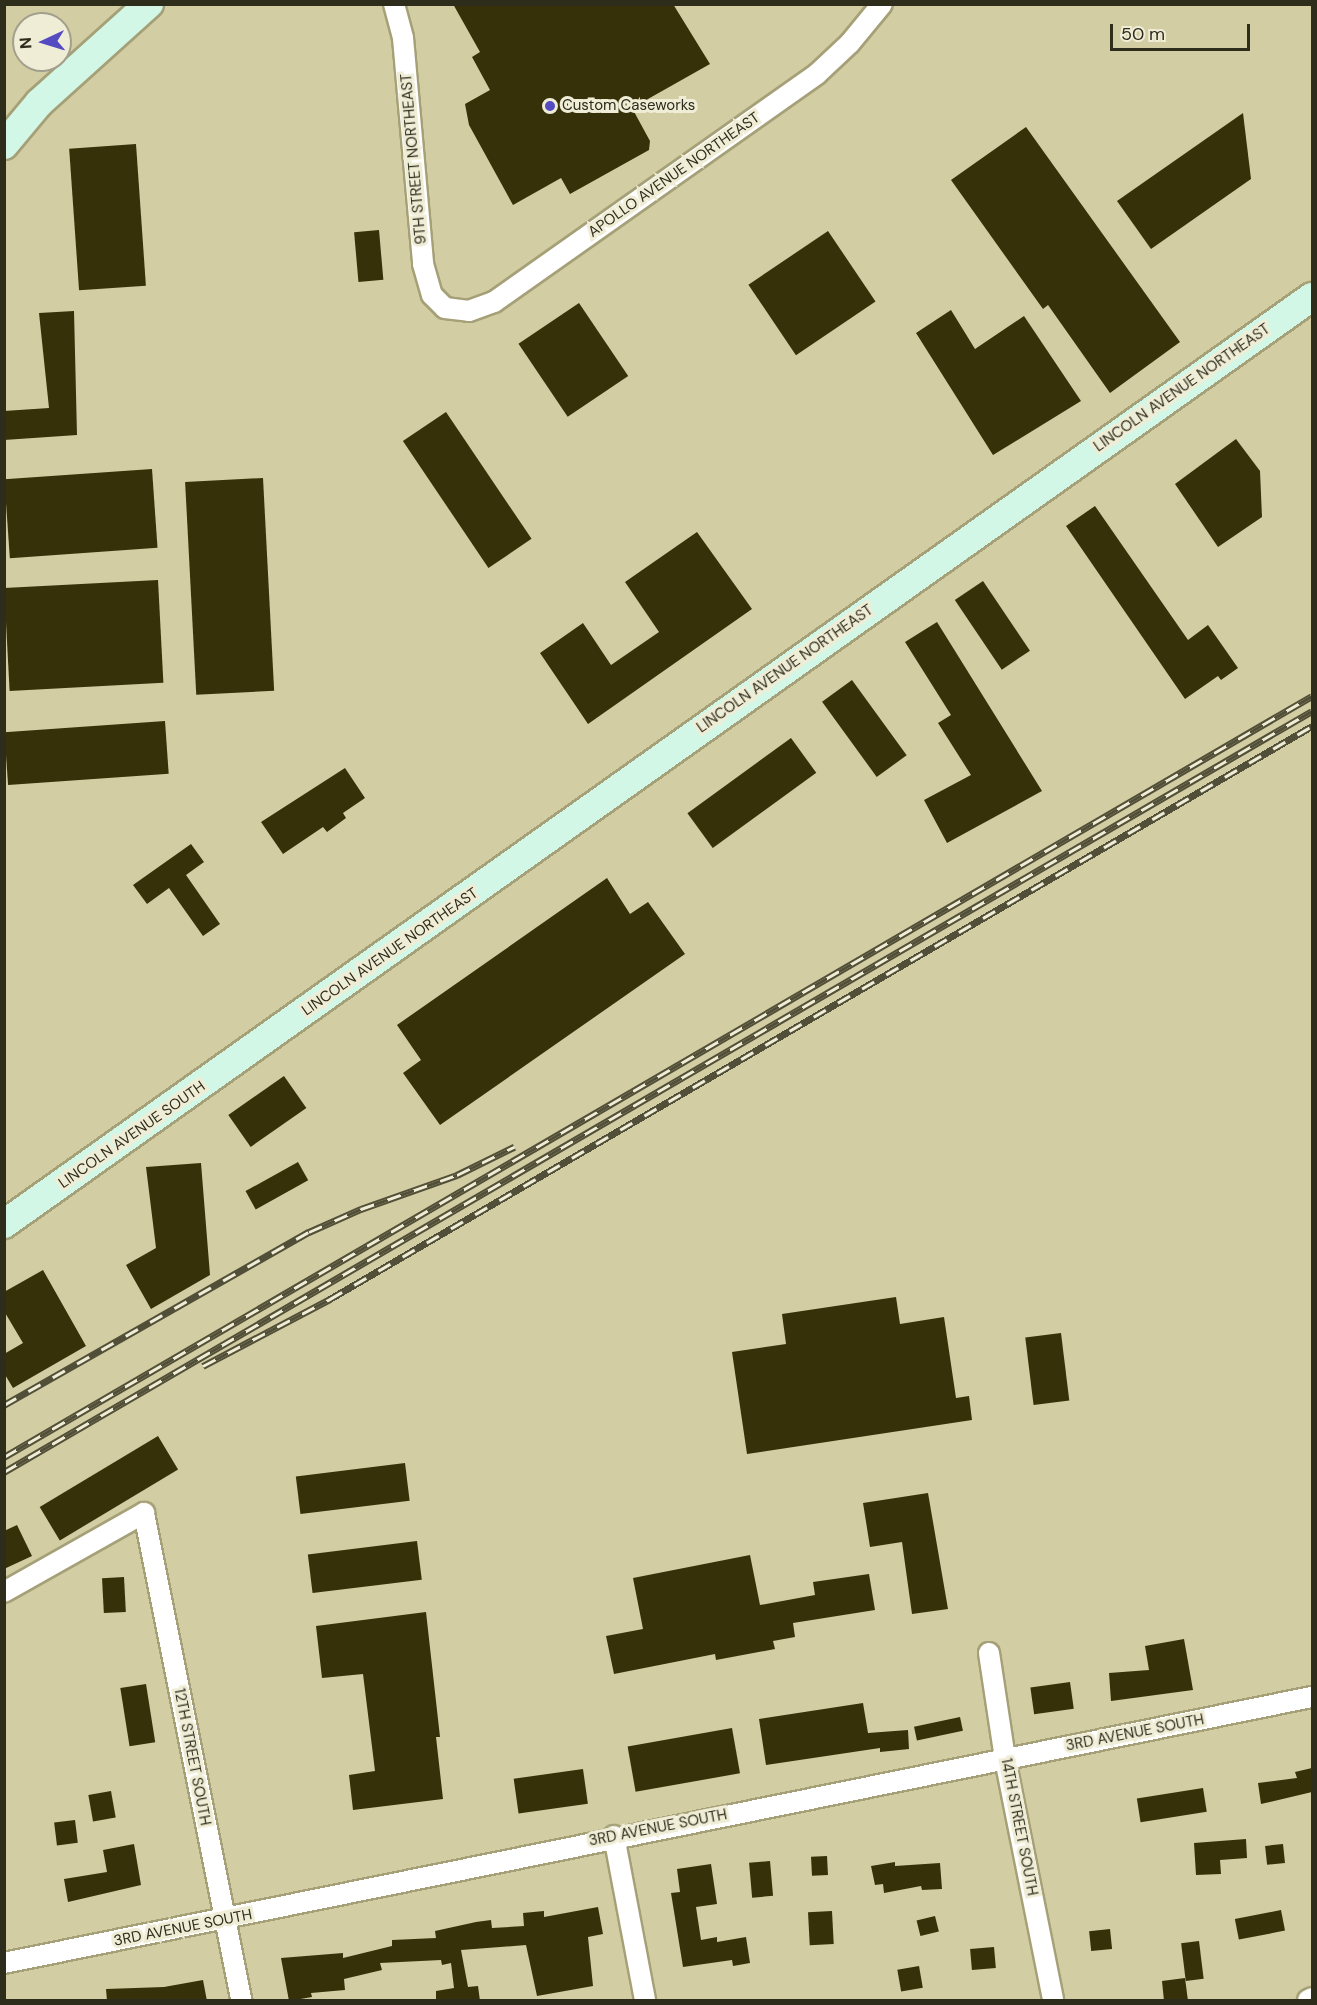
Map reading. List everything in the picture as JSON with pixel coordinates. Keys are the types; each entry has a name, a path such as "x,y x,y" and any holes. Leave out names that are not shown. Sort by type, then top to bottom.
{"street":[{"path":"4,145 39,103 149,4"},
{"name":"9TH STREET NORTHEAST","path":"394,4 403,38 423,264 432,295 445,308"},
{"name":"APOLLO AVENUE NORTHEAST","path":"445,308 469,311 494,302 817,74 850,43 882,4"},
{"name":"LINCOLN AVENUE NORTHEAST","path":"260,1044 1312,297"},
{"name":"LINCOLN AVENUE SOUTH","path":"4,1224 260,1044"},
{"name":"12TH STREET SOUTH","path":"4,1592 144,1513 241,2001"},
{"name":"14TH STREET SOUTH","path":"989,1653 1005,1759 1053,2001"},
{"name":"3RD AVENUE SOUTH","path":"4,1963 225,1920 614,1836 1312,1697"},
{"path":"614,1836 645,2001"},
{"path":"1308,2001 1312,1998"}],"building":[{"name":"Custom Caseworks","path":"453,4 673,4 710,64 632,108 650,141 649,150 570,194 561,178 513,205 469,125 465,104 490,90 472,57 480,52"},
{"path":"1243,113 1251,179 1151,249 1117,201"},
{"path":"1026,127 1180,342 1110,393 1048,305 1043,309 951,180"},
{"path":"136,144 146,286 79,290 69,149"},
{"path":"379,230 383,280 358,282 354,232"},
{"path":"828,231 876,301 796,355 748,285"},
{"path":"579,303 628,376 568,417 518,344"},
{"path":"951,310 975,349 1024,316 1081,401 993,455 916,333"},
{"path":"74,311 77,435 4,440 4,411 49,408 39,313"},
{"path":"446,412 532,539 488,568 403,441"},
{"path":"1236,439 1260,471 1262,517 1218,547 1175,484"},
{"path":"152,469 158,548 10,558 4,479"},
{"path":"263,478 274,691 196,695 185,482"},
{"path":"1095,506 1188,640 1208,625 1238,668 1221,680 1218,676 1185,699 1066,526"},
{"path":"697,532 752,609 588,724 540,653 583,623 611,665 659,632 625,582"},
{"path":"158,580 163,683 10,691 4,588"},
{"path":"983,581 1030,651 1002,670 955,600"},
{"path":"937,622 1042,791 947,843 924,800 971,775 938,723 951,715 905,642"},
{"path":"852,680 907,755 877,777 822,702"},
{"path":"165,721 169,774 8,785 4,732"},
{"path":"791,738 816,773 713,848 687,813"},
{"path":"345,768 365,798 343,813 346,818 327,832 323,827 283,854 261,822"},
{"path":"191,844 204,862 186,875 220,924 203,936 169,888 147,904 133,885"},
{"path":"607,878 630,914 648,902 685,954 440,1125 403,1073 421,1060 397,1025"},
{"path":"284,1076 306,1108 251,1147 228,1115"},
{"path":"298,1162 308,1180 256,1209 246,1191"},
{"path":"201,1163 210,1275 151,1309 126,1265 156,1248 146,1167"},
{"path":"43,1270 86,1346 13,1388 4,1373 4,1354 23,1343 4,1311 4,1292"},
{"path":"896,1297 900,1324 944,1317 956,1398 969,1396 972,1420 747,1454 732,1352 786,1344 782,1314"},
{"path":"1061,1333 1069,1400 1034,1405 1025,1337"},
{"path":"158,1436 178,1469 60,1541 40,1507"},
{"path":"405,1463 410,1501 300,1514 296,1476"},
{"path":"928,1493 948,1609 912,1614 902,1542 870,1547 863,1503"},
{"path":"17,1525 32,1556 4,1569 4,1531"},
{"path":"417,1541 422,1580 313,1593 308,1554"},
{"path":"750,1555 760,1605 815,1595 813,1582 869,1574 875,1610 793,1623 795,1637 773,1641 775,1649 716,1660 715,1654 614,1674 606,1636 643,1629 633,1578"},
{"path":"124,1577 126,1612 104,1613 102,1578"},
{"path":"426,1612 440,1737 436,1737 443,1799 353,1810 349,1775 375,1771 363,1674 322,1678 316,1626"},
{"path":"1184,1639 1193,1690 1111,1701 1109,1673 1149,1670 1145,1646"},
{"path":"1070,1682 1074,1709 1034,1714 1030,1688"},
{"path":"146,1684 155,1742 130,1746 120,1688"},
{"path":"863,1703 868,1733 908,1730 909,1749 880,1752 880,1748 766,1765 759,1719"},
{"path":"960,1717 963,1731 917,1740 914,1727"},
{"path":"732,1728 740,1773 636,1792 628,1746"},
{"path":"1312,1768 1312,1792 1261,1804 1258,1783 1297,1778 1295,1772"},
{"path":"583,1769 588,1804 519,1813 514,1779"},
{"path":"1203,1788 1207,1812 1141,1822 1137,1798"},
{"path":"111,1791 116,1818 93,1822 88,1795"},
{"path":"75,1820 78,1843 57,1845 54,1823"},
{"path":"1246,1839 1247,1858 1220,1860 1221,1874 1196,1875 1194,1843"},
{"path":"134,1844 141,1885 68,1902 64,1879 107,1872 103,1850"},
{"path":"1283,1844 1285,1863 1267,1865 1265,1846"},
{"path":"827,1856 828,1875 812,1876 811,1857"},
{"path":"770,1861 773,1896 752,1898 749,1863"},
{"path":"895,1862 895,1866 940,1863 942,1889 922,1890 921,1886 884,1893 883,1884 875,1885 871,1866"},
{"path":"711,1864 717,1904 696,1907 701,1940 717,1937 717,1942 746,1937 750,1963 733,1966 732,1960 683,1967 671,1893 680,1892 677,1869"},
{"path":"598,1907 603,1934 588,1937 593,1986 537,1996 526,1945 461,1950 468,1987 478,1986 480,2001 436,2001 436,1991 454,1988 451,1963 442,1965 441,1960 380,1963 382,1970 344,1979 345,1990 311,1993 312,1997 289,2001 281,1958 343,1953 343,1958 392,1946 392,1940 436,1938 435,1931 476,1922 491,1920 492,1928 524,1926 523,1913 544,1911 544,1917"},
{"path":"1281,1910 1285,1931 1239,1940 1235,1919"},
{"path":"832,1911 834,1944 810,1945 808,1912"},
{"path":"935,1916 939,1932 920,1936 917,1921"},
{"path":"1110,1929 1112,1949 1091,1951 1089,1931"},
{"path":"1199,1941 1204,1979 1186,1981 1181,1943"},
{"path":"994,1947 996,1968 972,1970 970,1949"},
{"path":"919,1966 923,1988 901,1991 897,1970"},
{"path":"1185,1978 1188,2001 1164,2001 1162,1981"},
{"path":"203,1980 207,2001 107,2001 106,1989 164,1987"}],"railway":[{"path":"4,1457 1312,696"},
{"path":"4,1472 1312,711"},
{"path":"203,1366 330,1299 1312,726"},
{"path":"4,1405 309,1232 361,1209 457,1175 514,1147"}],"place":[{"name":"Custom Caseworks","path":"550,106"}]}
